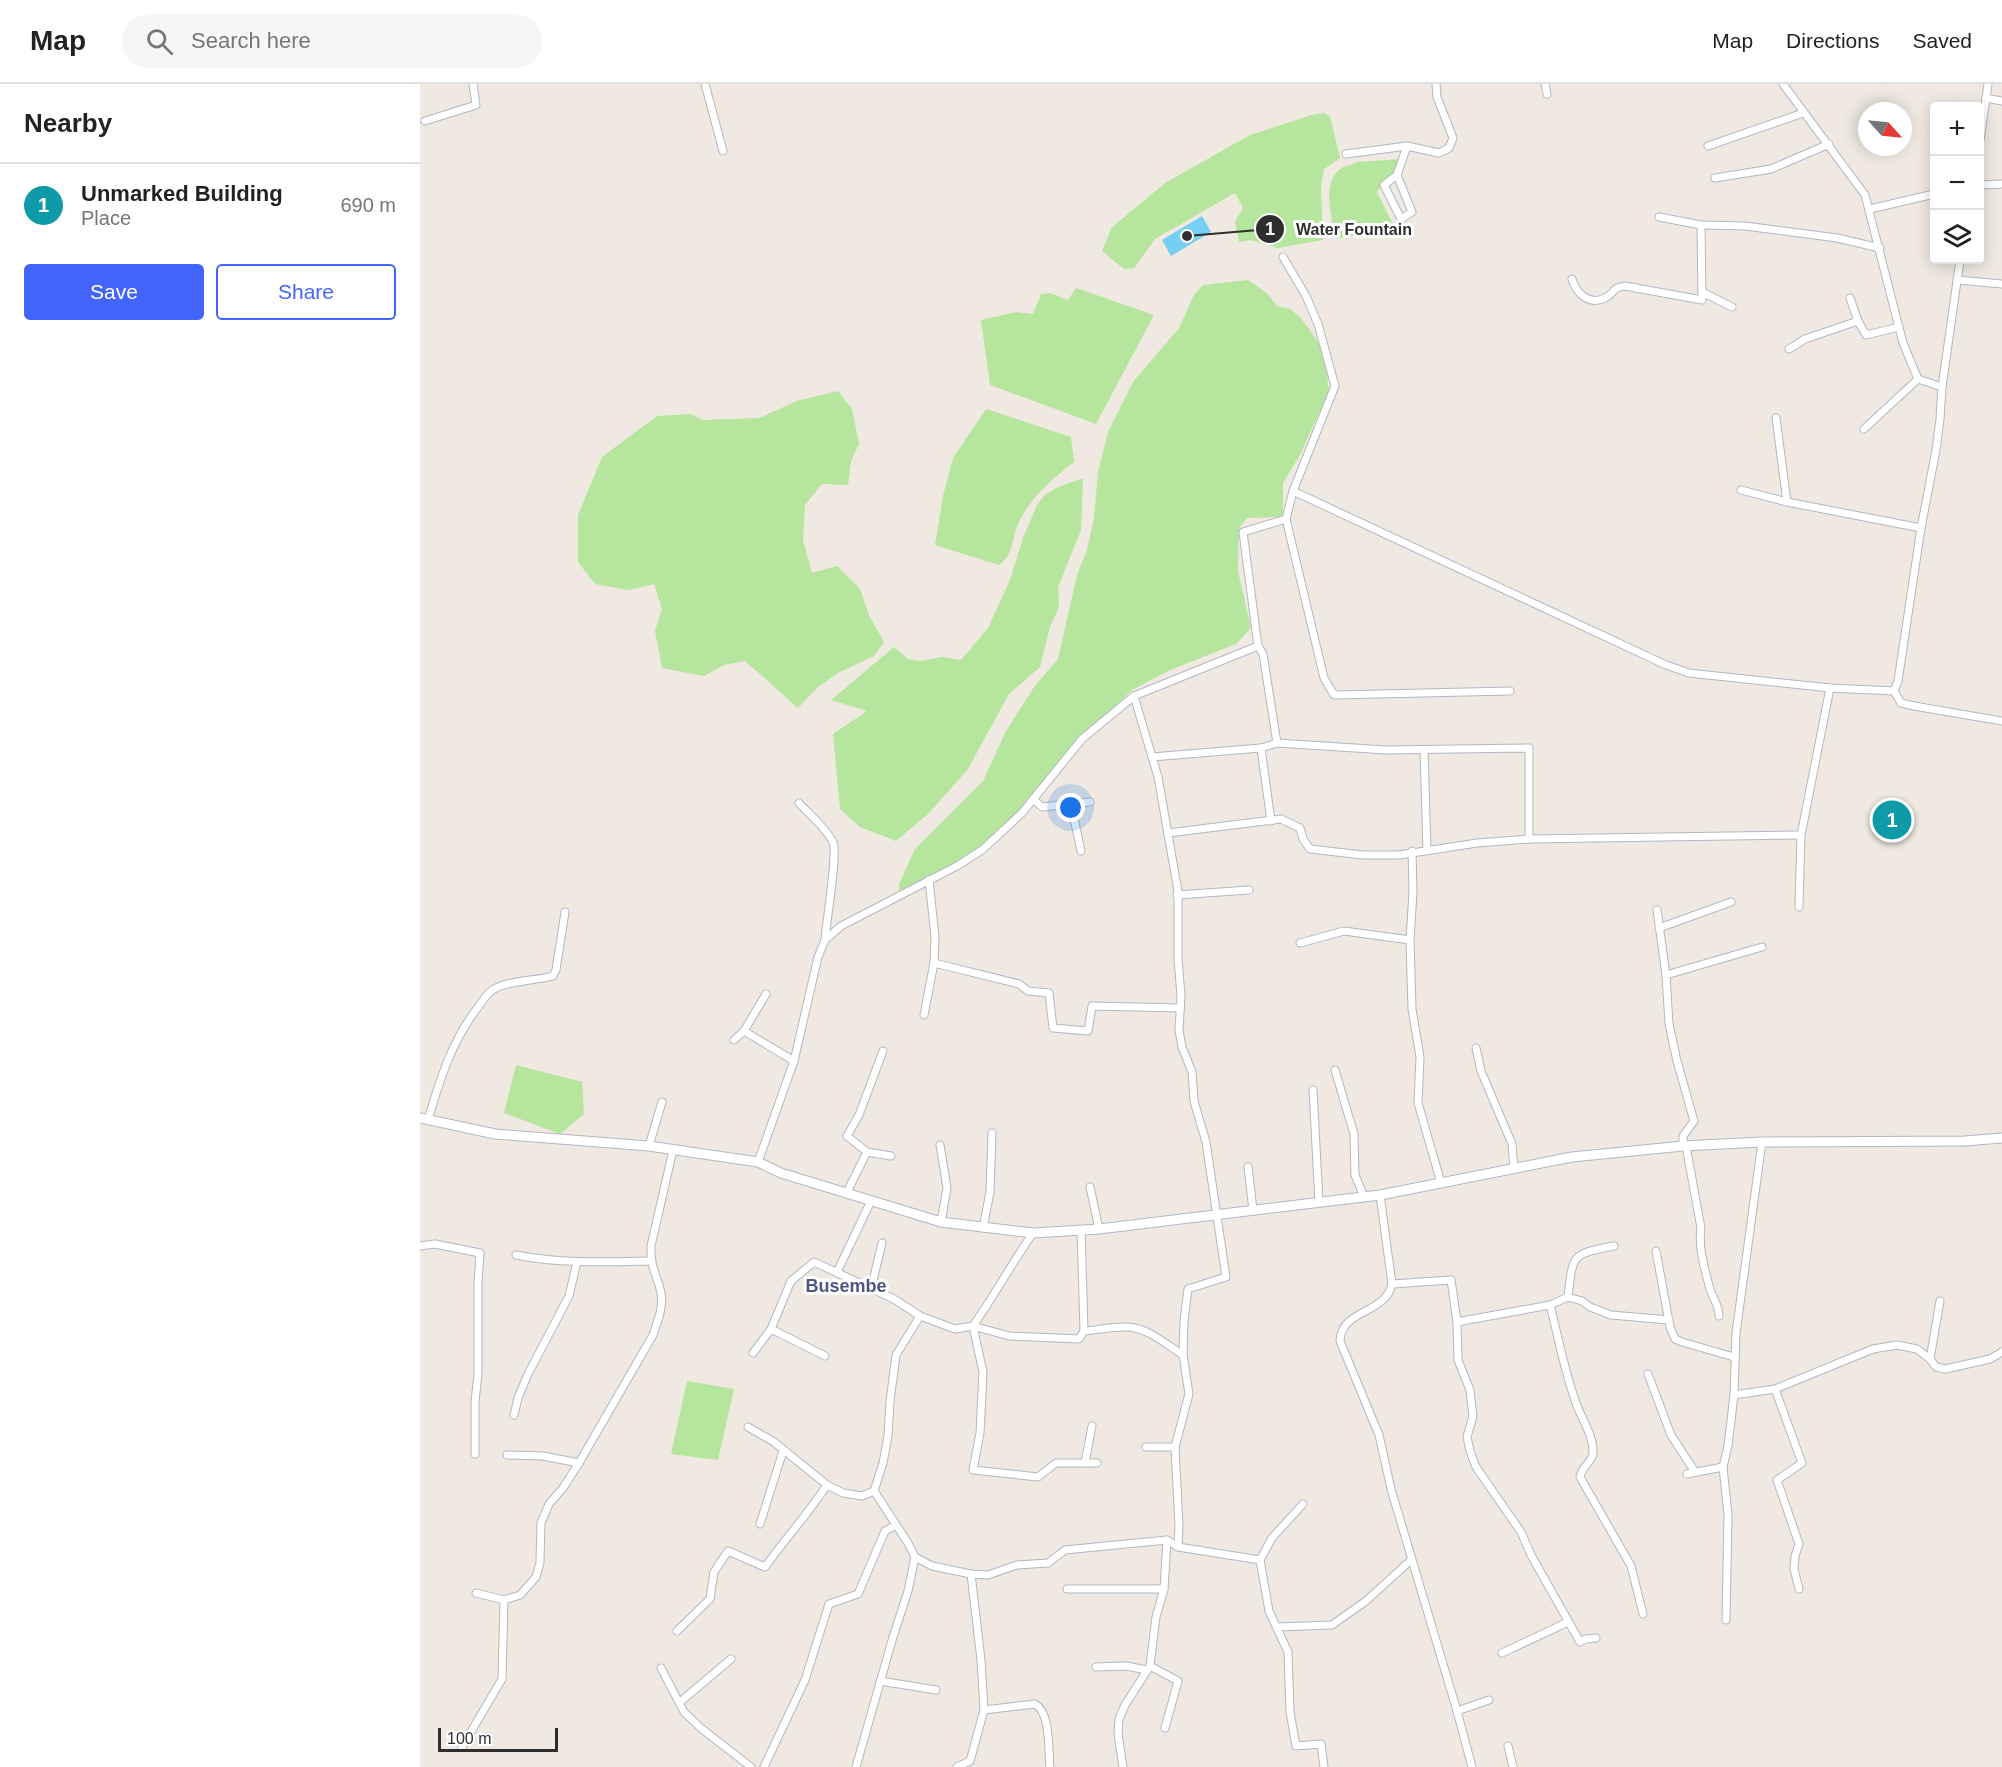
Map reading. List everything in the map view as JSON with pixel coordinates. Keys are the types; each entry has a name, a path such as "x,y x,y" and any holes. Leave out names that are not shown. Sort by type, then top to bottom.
{"street":[{"path":"425,121 476,105 473,84"},
{"path":"705,84 723,151"},
{"path":"1346,154 1407,146 1439,153 1449,148 1454,138 1437,97 1436,84"},
{"path":"1545,84 1547,94"},
{"path":"1783,84 1865,195 1899,327 1918,379"},
{"path":"1984,112 1988,84"},
{"path":"1986,98 2002,101"},
{"path":"1707,146 1803,113"},
{"path":"1715,177 1771,170 1829,144"},
{"path":"1396,175 1412,212 1401,219 1384,184 1396,175 1407,146"},
{"path":"1984,185 2002,184"},
{"path":"1870,209 1930,195"},
{"path":"1659,217 1701,225 1745,226 1837,238 1880,248"},
{"path":"1572,279 1574,286 1584,298 1594,301 1605,298 1616,287 1625,286 1702,300 1701,225"},
{"path":"1283,257 1306,296 1318,324 1335,386 1293,491 1286,519 1324,678 1334,695 1510,691"},
{"path":"1894,691 1898,681 1937,440 1959,264"},
{"path":"1957,280 2002,284"},
{"path":"1702,292 1732,307"},
{"path":"1850,298 1858,321 1866,334 1899,327"},
{"path":"1789,349 1805,339 1858,321"},
{"path":"1918,379 1942,387"},
{"path":"1863,429 1918,379"},
{"path":"1776,418 1787,502"},
{"path":"1741,490 1787,502 1922,528"},
{"path":"1293,491 1666,665 1689,673 1830,688 1894,691"},
{"path":"1277,743 1263,654 1258,646 1243,532 1286,519"},
{"path":"825,940 841,926 957,867 982,850 1022,813 1082,739 1134,696 1258,646"},
{"path":"1799,907 1801,835 1830,688"},
{"path":"1894,691 1901,703 2002,721"},
{"path":"1134,696 1158,777 1178,891 1179,1030 1182,1047 1192,1072 1194,1101 1206,1142 1226,1277 1188,1289 1184,1321 1184,1355 1190,1394 1174,1447 1179,1526 1178,1547"},
{"path":"1152,757 1261,748 1277,743 1424,751 1529,748 1529,839"},
{"path":"1261,748 1270,820"},
{"path":"1424,751 1427,850"},
{"path":"1033,799 1042,807 1090,802"},
{"path":"758,1162 794,1061 818,957 825,940 834,870 834,844 817,821 799,803"},
{"path":"1071,804 1081,851"},
{"path":"1168,833 1281,819 1300,828 1303,839 1310,849 1363,855 1399,855 1477,843 1529,839 1801,835"},
{"path":"1412,852 1413,892 1410,940 1412,1009 1420,1057 1419,1103 1442,1183"},
{"path":"924,1015 934,963 935,937 929,880"},
{"path":"1177,895 1249,890"},
{"path":"1659,928 1731,902"},
{"path":"1657,910 1666,975 1669,1024 1677,1061 1695,1121 1683,1136 1684,1146 1701,1228 1699,1242 1710,1288 1718,1304 1719,1316"},
{"path":"565,912 556,970 553,976 506,984 492,989 453,1046 422,1121 495,1134 650,1146 758,1162 781,1173 941,1222 1033,1233 1099,1229 1380,1195 1572,1157 1684,1146 1762,1142 1965,1141 2002,1138"},
{"path":"1300,943 1344,931 1410,940"},
{"path":"1666,975 1762,947"},
{"path":"934,963 1019,984 1028,991 1049,993 1053,1028 1088,1031 1092,1006 1180,1008"},
{"path":"734,1040 744,1031 766,994"},
{"path":"744,1031 794,1061"},
{"path":"1476,1048 1482,1071 1512,1144 1514,1169"},
{"path":"883,1051 847,1136 867,1152 891,1156"},
{"path":"1335,1070 1354,1134 1355,1175 1364,1197"},
{"path":"1313,1090 1319,1202"},
{"path":"650,1146 662,1102"},
{"path":"983,1228 990,1192 992,1133"},
{"path":"1726,1620 1728,1515 1724,1467 1734,1395 1736,1333 1762,1142"},
{"path":"940,1144 947,1188 941,1222"},
{"path":"476,1593 504,1600 520,1595 536,1577 540,1563 542,1523 545,1512 579,1463 653,1335 660,1312 662,1294 651,1261 651,1246 673,1150"},
{"path":"846,1194 867,1152"},
{"path":"1248,1167 1253,1210"},
{"path":"1090,1187 1099,1229"},
{"path":"1380,1195 1392,1284 1390,1291 1378,1304 1343,1326 1340,1341 1378,1435 1411,1560 1472,1767"},
{"path":"837,1272 871,1201"},
{"path":"753,1353 771,1329 791,1281 814,1262 894,1299 920,1316 955,1329 973,1326 994,1334 1009,1336 1079,1339 1084,1331 1080,1230"},
{"path":"1033,1233 973,1326 983,1372 980,1433 973,1470 1038,1477 1056,1463 1097,1463"},
{"path":"871,1288 882,1243"},
{"path":"420,1246 435,1244 480,1253 475,1454"},
{"path":"1568,1297 1572,1266 1578,1256 1592,1250 1614,1246"},
{"path":"1656,1251 1669,1320 1675,1339 1734,1357"},
{"path":"516,1255 577,1262 651,1261"},
{"path":"514,1415 528,1374 568,1296 577,1262"},
{"path":"1392,1284 1451,1281 1457,1322 1458,1360 1470,1390 1473,1416 1467,1437 1476,1467 1521,1532 1531,1555 1580,1642 1596,1638"},
{"path":"1457,1322 1550,1305 1568,1297 1582,1300 1590,1307 1611,1315 1669,1320"},
{"path":"1930,1359 1941,1301"},
{"path":"1550,1305 1574,1399 1590,1436 1593,1452 1593,1456 1583,1468 1580,1477 1631,1566 1643,1614"},
{"path":"748,1427 774,1442 827,1485 843,1493 862,1496 874,1491 883,1463 888,1436 896,1355 920,1316"},
{"path":"1084,1331 1128,1327 1149,1333 1184,1355"},
{"path":"771,1329 825,1356"},
{"path":"1734,1395 1775,1389 1874,1349 1897,1345 1917,1349 1936,1367 1945,1369 1990,1359 2002,1352"},
{"path":"1648,1374 1671,1435 1691,1473 1724,1467"},
{"path":"1775,1389 1802,1463 1778,1480 1799,1544 1794,1569 1799,1589"},
{"path":"1085,1463 1092,1426"},
{"path":"1146,1448 1174,1447"},
{"path":"760,1524 783,1451"},
{"path":"507,1455 543,1456 579,1463"},
{"path":"677,1631 710,1599 714,1572 728,1551 765,1568 827,1485"},
{"path":"874,1491 915,1557 932,1566 971,1574 988,1575 1017,1565 1048,1563 1065,1550 1167,1540 1178,1547 1260,1560"},
{"path":"1303,1504 1272,1538 1260,1560 1269,1611 1288,1652 1290,1712 1296,1746 1321,1744 1324,1767"},
{"path":"764,1767 805,1680 829,1604 858,1594 885,1531 896,1524"},
{"path":"1123,1767 1118,1734 1119,1719 1125,1705 1149,1668 1156,1617 1164,1589 1167,1540"},
{"path":"856,1767 908,1591 915,1557"},
{"path":"1278,1627 1332,1625 1366,1601 1411,1560"},
{"path":"957,1767 970,1761 984,1710 971,1574"},
{"path":"1067,1589 1164,1589"},
{"path":"462,1747 502,1679 504,1600"},
{"path":"1502,1653 1568,1622"},
{"path":"680,1702 730,1659"},
{"path":"1096,1667 1149,1668 1178,1681 1166,1728"},
{"path":"661,1668 684,1712 702,1730 751,1767"},
{"path":"880,1681 936,1690"},
{"path":"1457,1711 1489,1700"},
{"path":"984,1710 1035,1704 1042,1708 1045,1716 1050,1767"},
{"path":"1508,1746 1512,1767"}],"green space":[{"path":"1324,113 1330,116 1340,158 1324,169 1321,187 1323,240 1277,248 1251,240 1239,242 1235,222 1243,208 1235,193 1155,239 1134,268 1124,269 1102,251 1112,227 1165,183 1250,135"},
{"path":"1402,159 1398,173 1385,180 1377,192 1395,228 1336,239 1329,202 1329,192 1334,175 1340,169 1357,162"},
{"path":"1248,280 1267,293 1277,306 1290,309 1301,318 1318,342 1326,366 1329,391 1300,455 1283,483 1283,517 1247,518 1239,528 1238,571 1251,628 1236,644 1170,670 1132,690 1079,740 1050,779 977,854 900,901 899,884 915,849 983,781 1006,731 1034,687 1058,659 1077,575 1087,550 1094,518 1098,472 1108,432 1133,382 1179,328 1194,295 1203,285"},
{"path":"1076,288 1154,315 1096,424 990,385 981,320 1016,312 1033,314 1041,294 1050,293 1068,300"},
{"path":"838,391 852,409 859,444 851,461 848,485 822,484 805,505 803,540 812,573 837,566 860,589 869,615 884,642 874,656 838,673 818,687 798,708 745,661 724,665 704,676 662,668 655,631 662,609 654,584 629,590 595,584 578,562 578,515 602,457 657,416 691,414 702,420 759,418 797,401"},
{"path":"986,409 1071,437 1074,462 1037,495 1025,511 1017,526 1008,556 999,565 935,545 943,496 953,458"},
{"path":"1083,478 1081,530 1058,587 1059,607 1050,627 1040,667 1009,694 968,769 928,814 896,841 860,827 840,809 833,734 867,711 831,700 894,647 908,659 920,661 942,657 961,660 988,628 1010,580 1023,538 1037,505 1045,495 1056,488"},
{"path":"516,1065 582,1082 584,1114 560,1134 504,1113"},
{"path":"687,1381 734,1389 718,1460 671,1454"}],"water":[{"path":"1202,216 1211,232 1171,256 1162,240"}],"place":[{"name":"Water Fountain","path":"1187,236"},
{"name":"Unmarked Building","path":"1892,820"}],"district":[{"name":"Busembe","path":"846,1286"}]}
